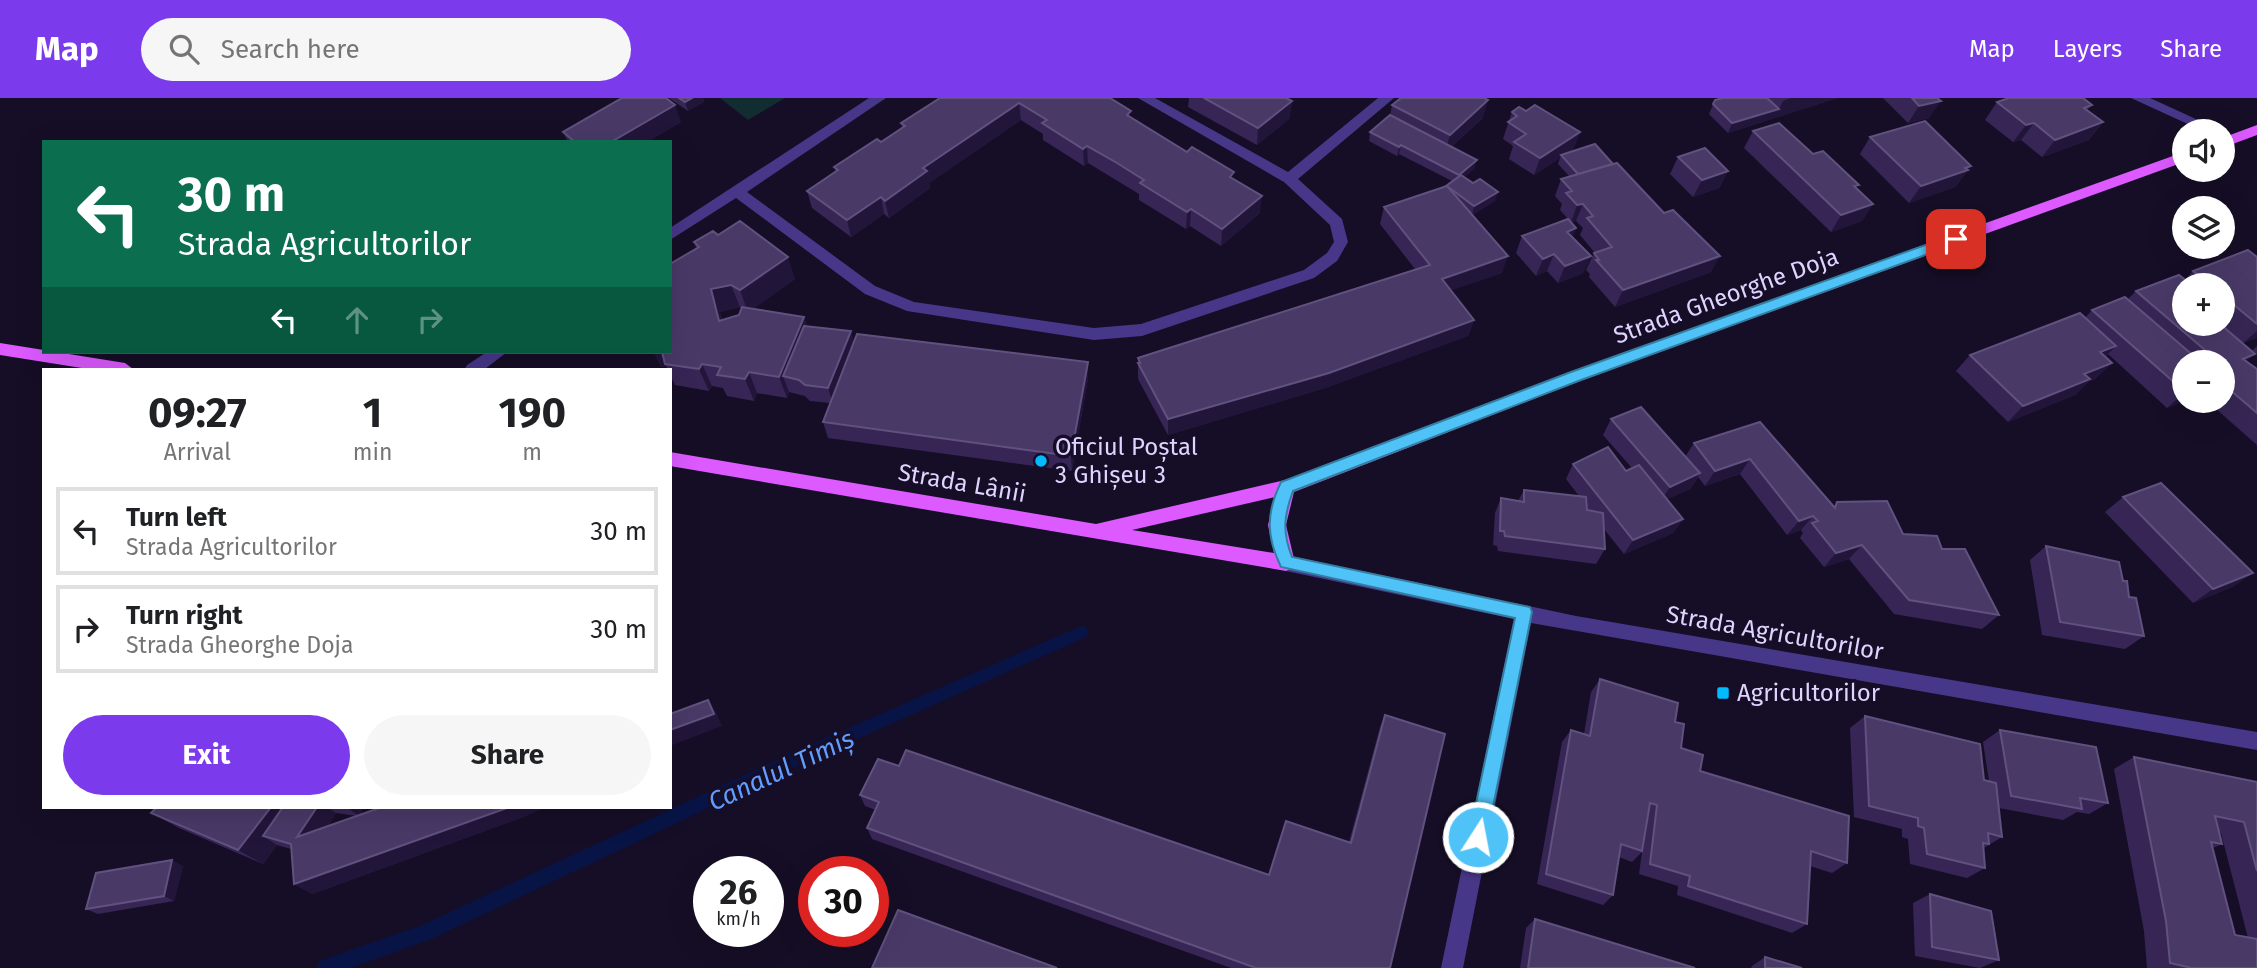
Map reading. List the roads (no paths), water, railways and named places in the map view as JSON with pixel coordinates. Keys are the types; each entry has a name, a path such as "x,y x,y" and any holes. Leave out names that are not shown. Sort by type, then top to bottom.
{"main road":[{"path":"2235,136 2257,130"},
{"name":"Strada Gheorghe Doja","path":"1096,531 1287,487 1576,376 2172,161"},
{"path":"0,349 119,368"},
{"name":"Strada Lânii","path":"672,459 1286,562"},
{"path":"1286,562 1278,541 1276,515 1287,487"}],"street":[{"path":"672,234 879,98"},
{"path":"736,191 870,290 912,307 1094,334 1142,330 1310,274 1332,257 1341,242 1336,223 1289,179 1145,98"},
{"path":"1289,179 1387,98"},
{"path":"2138,98 2187,119"},
{"path":"475,368 496,354"},
{"name":"Strada Agricultorilor","path":"1286,562 1524,612 2257,741"},
{"path":"1452,968 1524,612"}],"waterway":[{"name":"Canalul Timiș","path":"325,968 423,934 802,756 1081,632"}],"place":[{"name":"Oficiul Poștal 3 Ghișeu 3","path":"1041,461"},
{"name":"Agricultorilor","path":"1723,693"}]}
